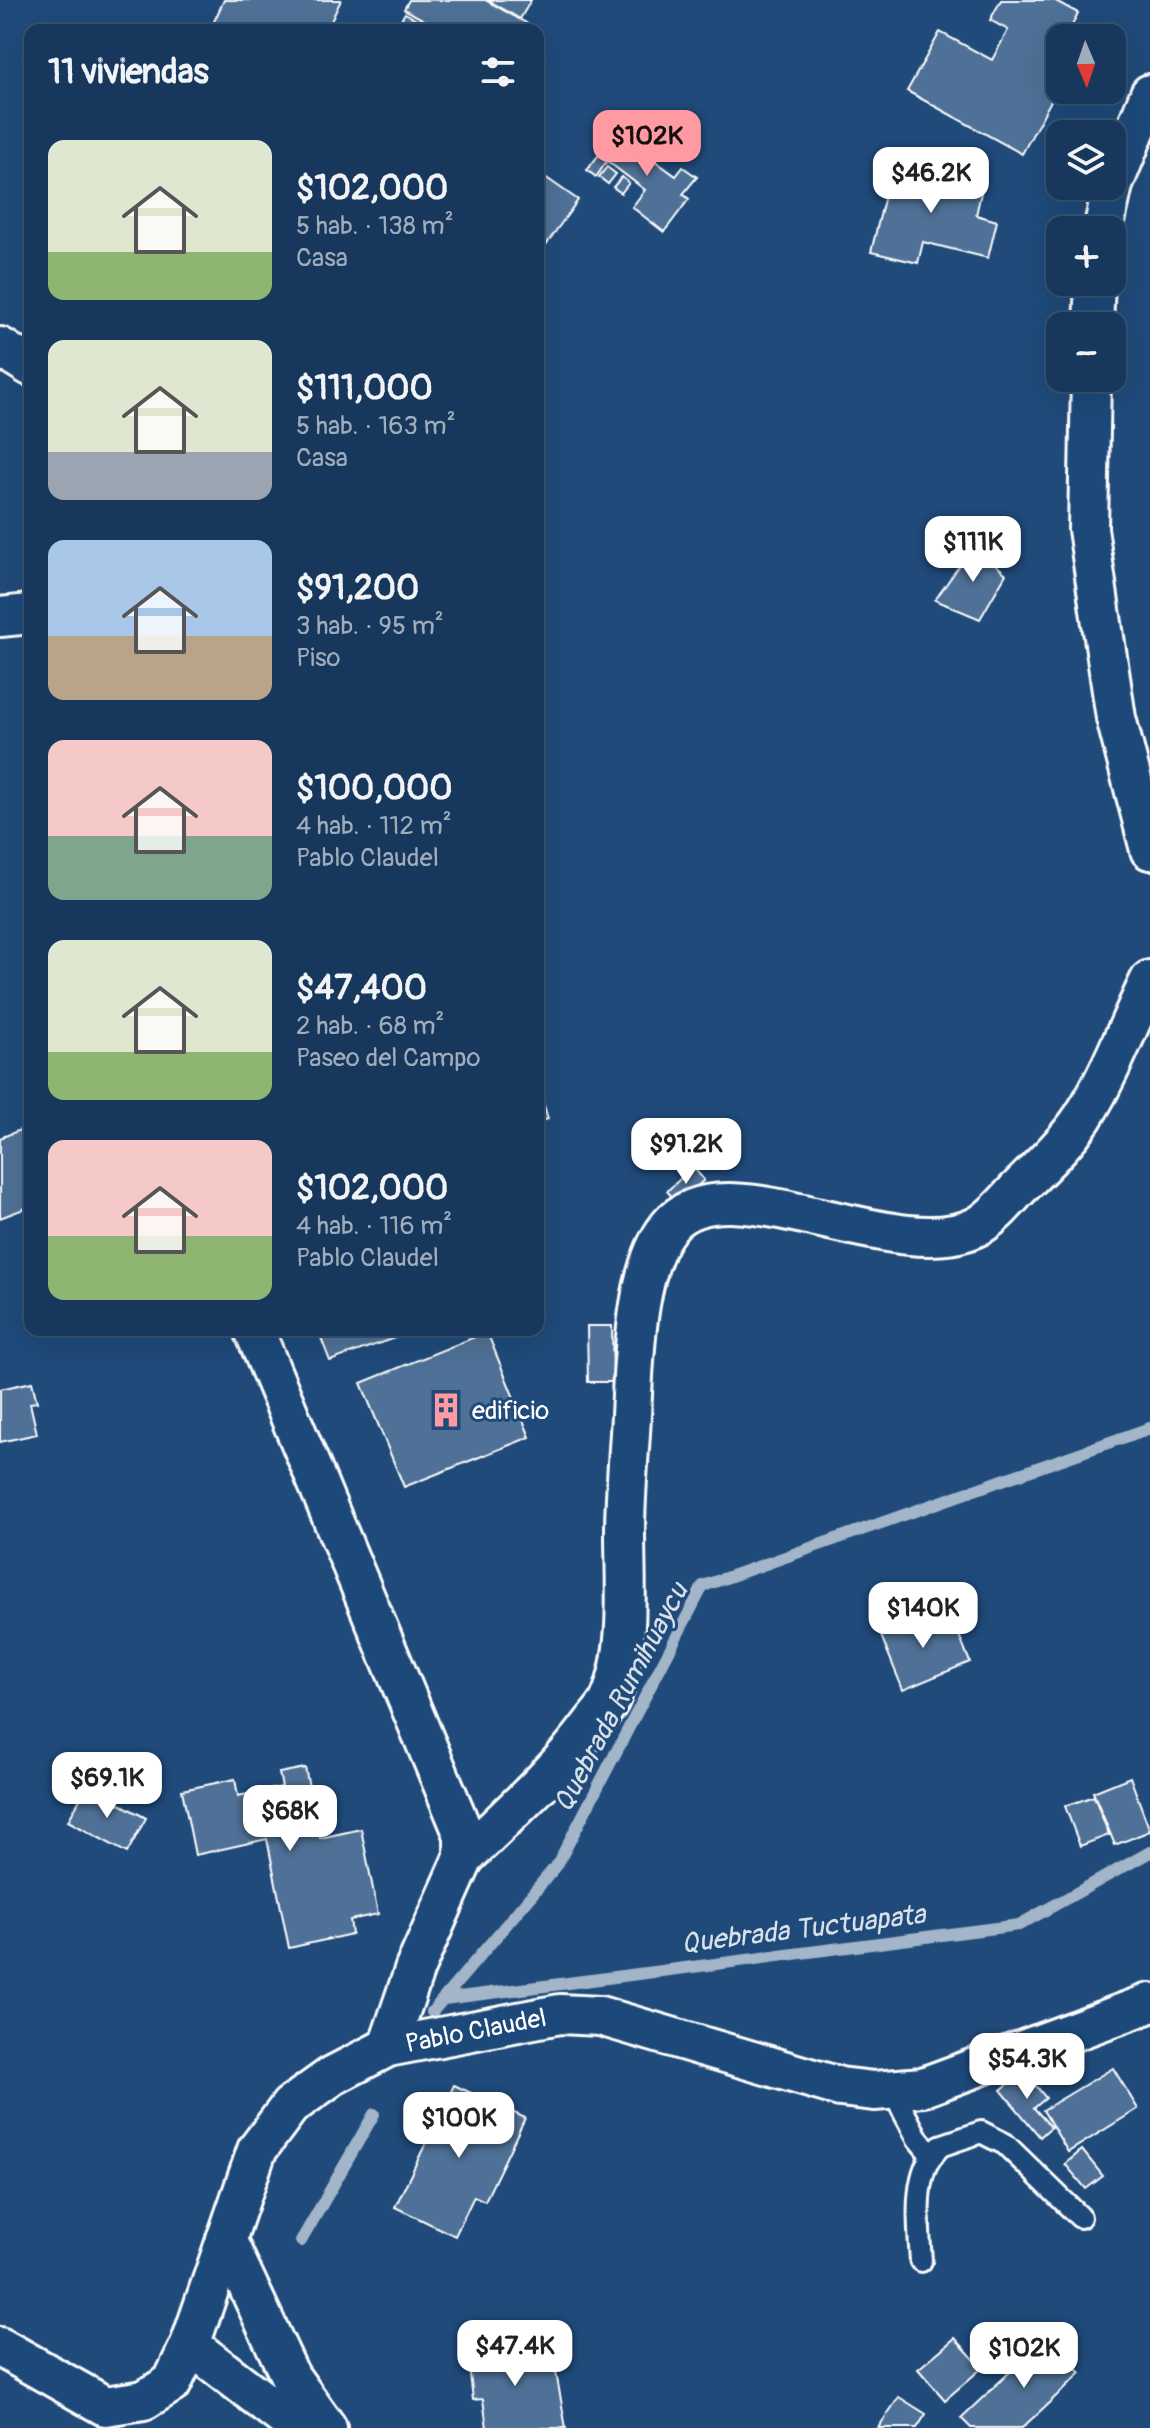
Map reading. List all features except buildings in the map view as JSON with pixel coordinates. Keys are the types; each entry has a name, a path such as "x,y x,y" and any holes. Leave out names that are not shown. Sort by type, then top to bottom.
{"street":[{"path":"1106,216 1113,185 1150,94"},
{"path":"0,347 24,362"},
{"path":"1091,392 1088,529 1116,718 1150,850"},
{"path":"0,617 24,615"},
{"path":"388,2047 415,1968 464,1858 567,1757 611,1698 621,1656 626,1592 625,1509 636,1325 653,1254 668,1227 696,1208 740,1203 782,1209 895,1235 935,1237 977,1226 1032,1175 1083,1117 1150,980"},
{"path":"256,1336 464,1835 464,1858"},
{"name":"Pablo Claudel","path":"0,2347 105,2406 144,2400 172,2383 190,2345 257,2150 290,2106 332,2076 388,2047 560,2014 600,2016 840,2087 892,2090 923,2087 1150,2003"},
{"path":"226,2239 290,2376 327,2428"},
{"path":"190,2345 298,2428"}],"lane":[{"path":"892,2090 918,2139 932,2156"},
{"path":"921,2261 918,2209 927,2162 940,2146 981,2132 1005,2144 1080,2217"}],"waterway":[{"name":"Quebrada Rumihuaycu","path":"432,2012 557,1865 703,1586 1150,1428"},
{"name":"Quebrada Tuctuapata","path":"444,1999 1019,1925 1150,1852"},
{"name":"Quebrada Rumihuaycu","path":"301,2241 374,2114"}],"place":[{"name":"edificio","path":"446,1410"}]}
